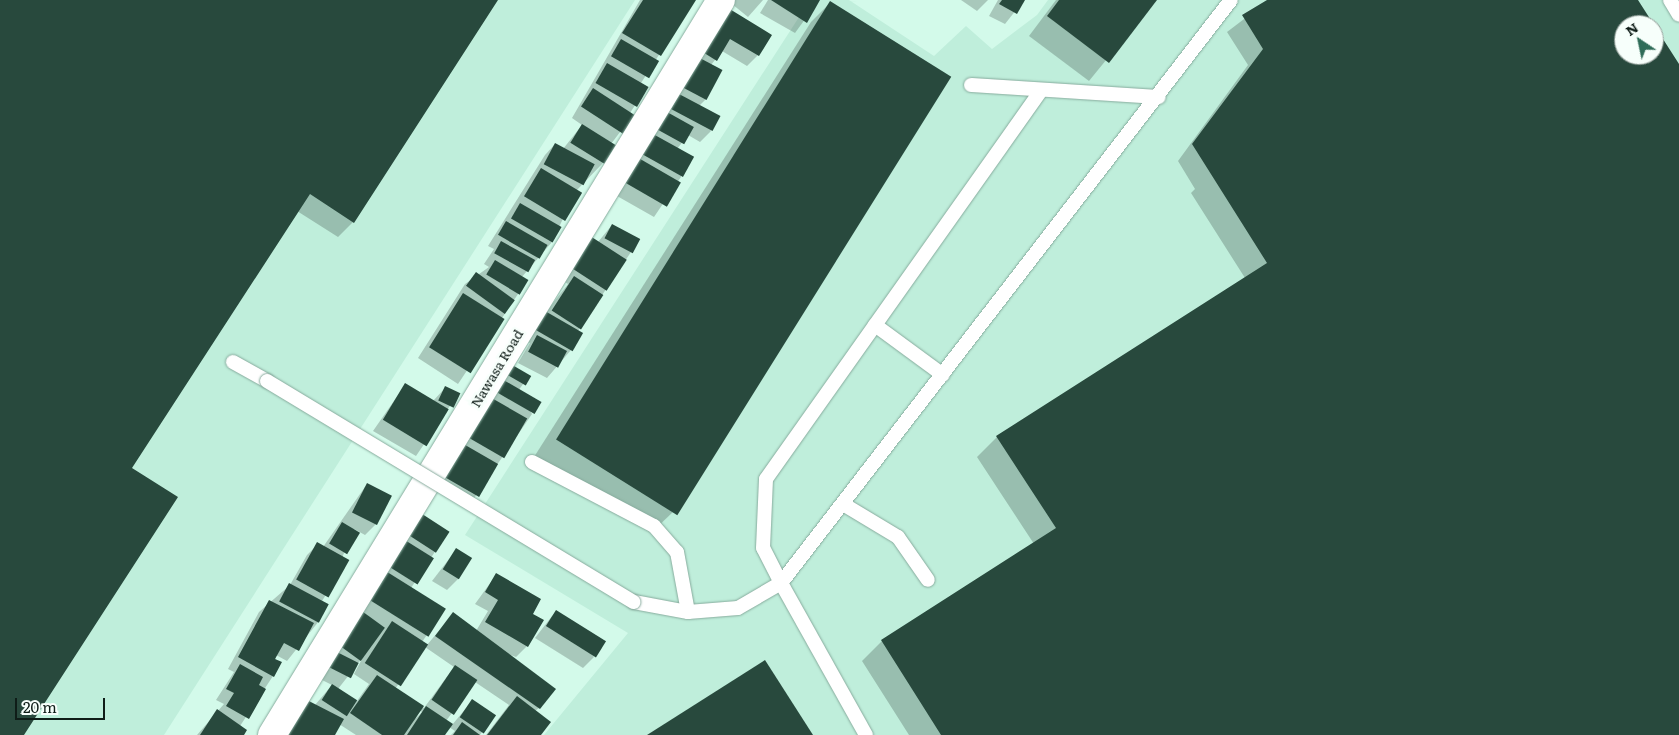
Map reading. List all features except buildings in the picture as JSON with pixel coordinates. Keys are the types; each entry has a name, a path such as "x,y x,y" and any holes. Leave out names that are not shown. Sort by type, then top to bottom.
{"street":[{"name":"Nawasa Road","path":"272,735 721,0"}],"lane":[{"path":"234,362 634,602 688,612 738,608 781,583 1159,97 1231,0"},
{"path":"1670,0 1679,14"},
{"path":"971,85 1159,97"},
{"path":"866,735 763,548 766,479 1041,90"},
{"path":"875,325 943,375"},
{"path":"532,462 654,526 677,552 688,612"},
{"path":"843,504 898,537 928,580"}],"shaded area":[{"path":"0,0 635,0 164,735 0,735"},
{"path":"810,0 849,0 934,56 966,26 992,49 1037,15 1048,0 1679,0 1679,735 544,735 628,633 465,535"}]}
